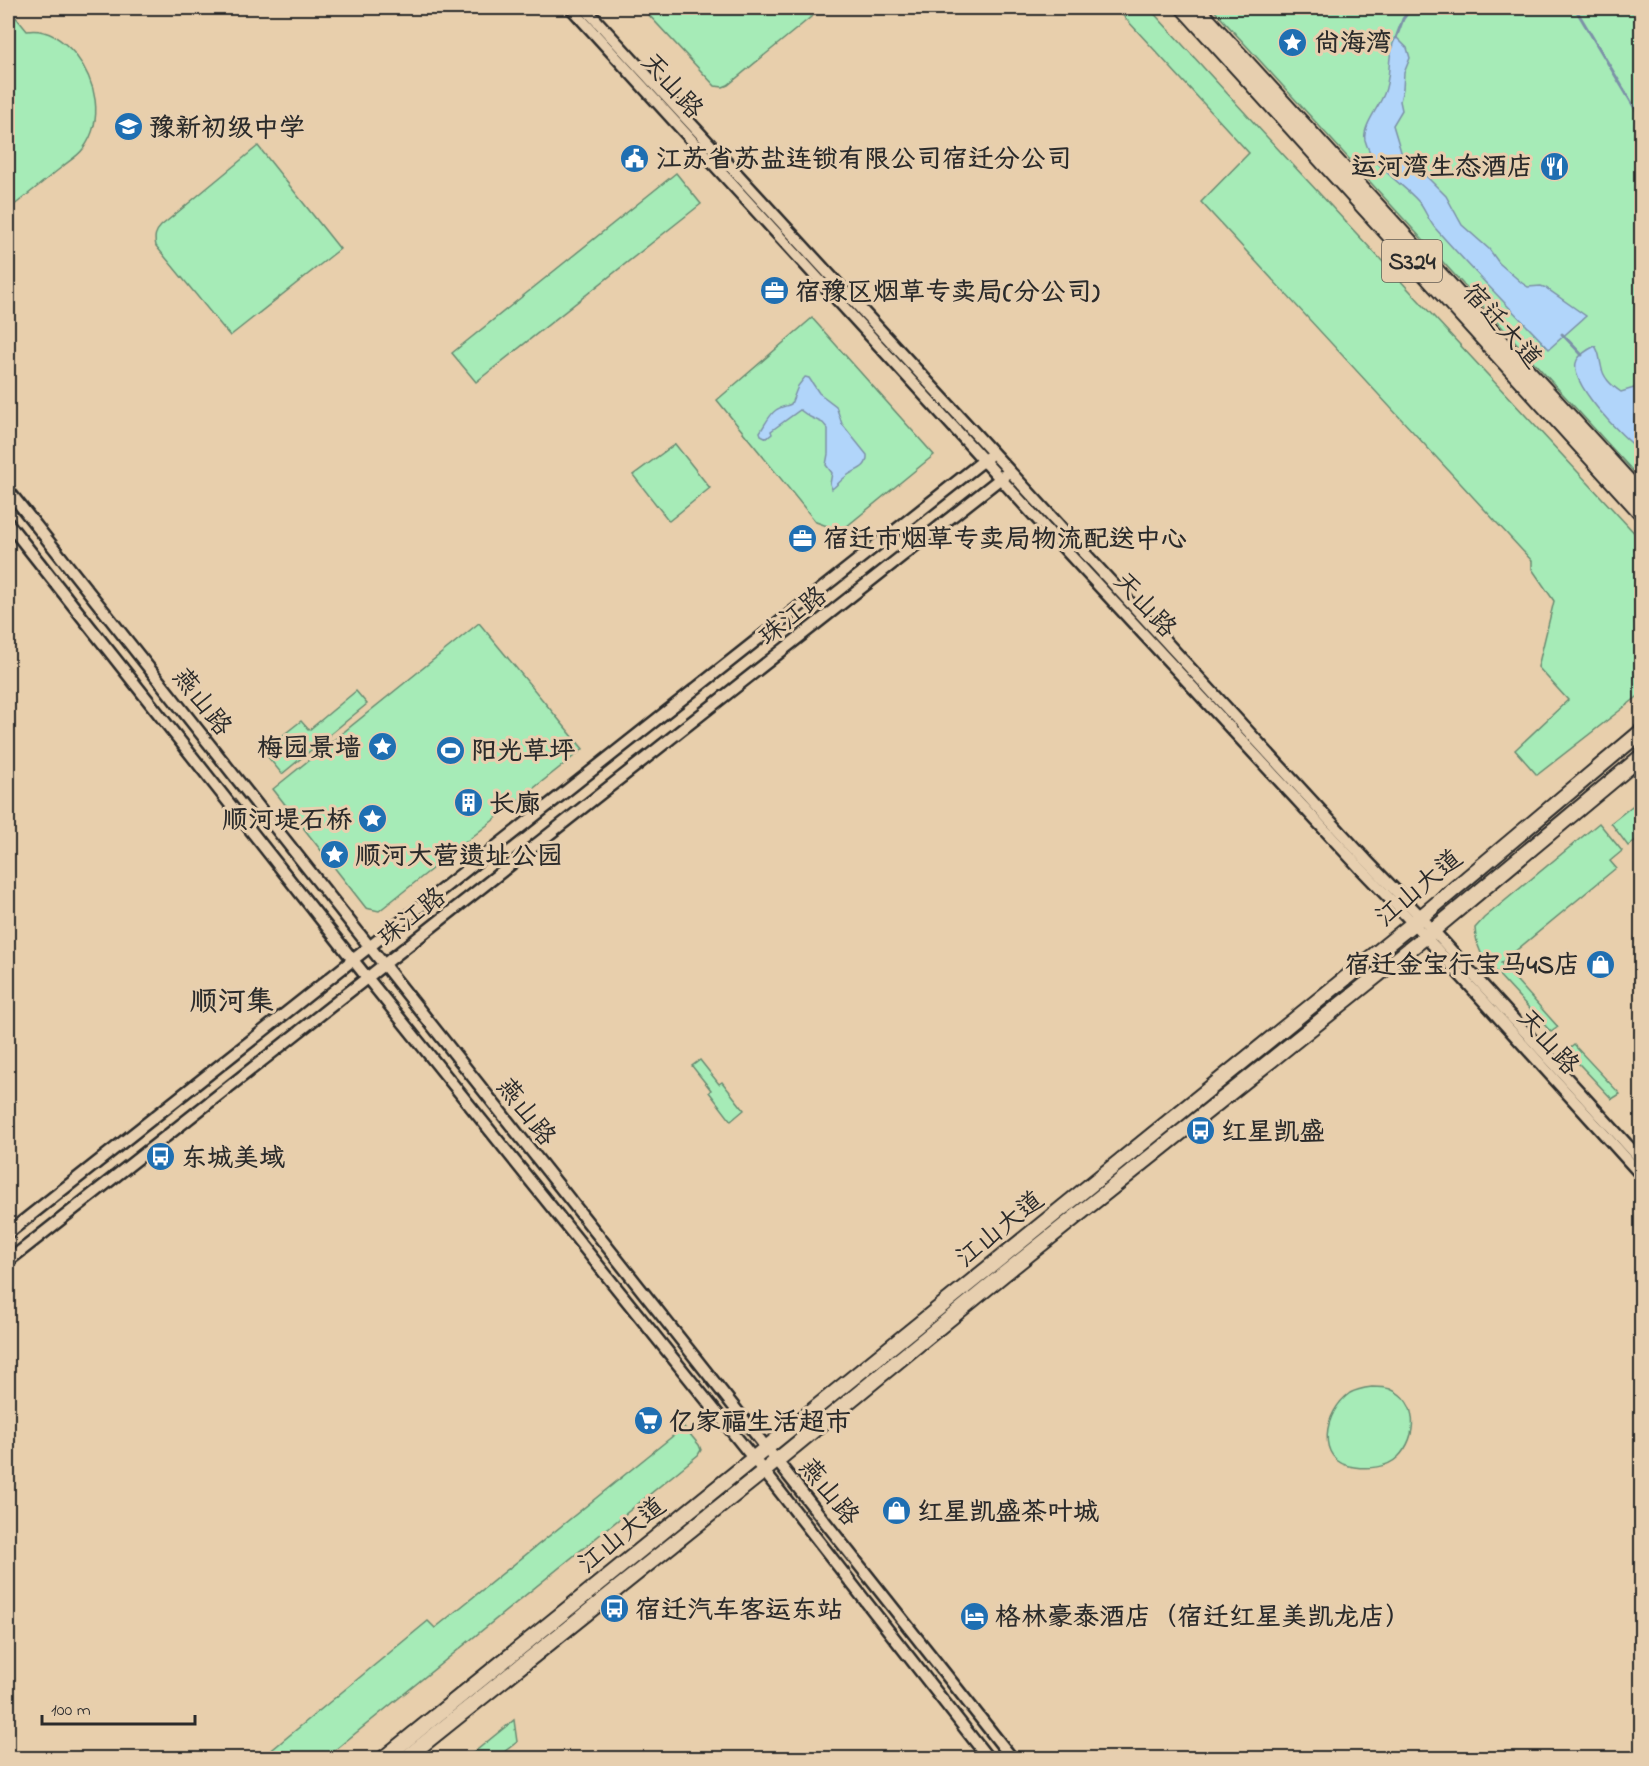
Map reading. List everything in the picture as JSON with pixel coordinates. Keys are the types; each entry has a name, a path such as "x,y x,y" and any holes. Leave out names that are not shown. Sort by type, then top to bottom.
{"main road":[{"name":"宿迁大道","path":"1183,8 1641,514"},
{"name":"宿迁大道","path":"1197,8 1641,496"},
{"name":"江山大道","path":"384,1758 1417,920 1641,731"},
{"name":"江山大道","path":"406,1758 1429,933 1641,756"}],"street":[{"name":"天山路","path":"570,8 989,457 1010,472 1359,853 1417,920 1641,1161"},
{"name":"天山路","path":"585,8 989,457 1001,479 1360,868 1417,920"},
{"name":"珠江路","path":"8,1233 989,457"},
{"name":"珠江路","path":"8,1261 1010,472"},
{"name":"燕山路","path":"8,490 1012,1758"},
{"name":"燕山路","path":"8,523 353,960 753,1457 988,1758"},
{"name":"天山路","path":"1429,933 1641,1176"}],"green space":[{"path":"654,8 822,8 723,87 715,86 647,13"},
{"path":"1116,8 1149,8 1641,540 1641,694 1537,775 1515,750 1568,700 1538,667 1554,601 1532,569 1532,561 1201,202 1249,153"},
{"path":"1212,8 1641,8 1641,480"},
{"path":"14,15 27,31 41,31 54,36 75,54 93,88 96,113 90,137 81,152 8,210 8,20"},
{"path":"258,146 340,249 230,336 156,246 155,237 161,226"},
{"path":"676,173 701,204 476,382 452,353"},
{"path":"812,318 934,455 841,531 816,522 717,400"},
{"path":"675,444 710,488 669,521 633,475"},
{"path":"479,623 583,749 379,911 366,908 273,789"},
{"path":"356,691 367,704 282,774 263,751 301,721 309,730"},
{"path":"1641,799 1641,836 1628,846 1611,823"},
{"path":"1599,823 1622,851 1610,861 1616,868 1501,963 1558,1027 1551,1032 1485,960 1478,945 1475,928 1484,918"},
{"path":"1574,1045 1620,1094 1612,1099 1567,1051"},
{"path":"700,1060 719,1084 722,1082 744,1110 731,1121 692,1066"},
{"path":"1372,1387 1390,1389 1406,1402 1411,1411 1412,1420 1409,1440 1405,1449 1394,1461 1383,1466 1359,1468 1341,1463 1333,1456 1328,1446 1329,1423 1341,1401 1350,1393"},
{"path":"684,1427 699,1445 701,1450 698,1455 325,1758 262,1758 428,1621 435,1628"},
{"path":"514,1720 517,1742 496,1758 467,1758"}],"water":[{"path":"1396,37 1407,48 1410,58 1404,73 1400,101 1402,110 1393,125 1402,155 1446,196 1462,225 1489,249 1499,263 1528,287 1546,288 1586,316 1549,349 1449,244 1433,225 1418,201 1380,166 1369,150 1365,140 1366,129 1386,87 1391,51"},
{"path":"1595,346 1604,374 1617,389 1621,392 1634,388 1641,382 1641,451 1610,423 1580,382 1576,370 1577,360 1583,353"},
{"path":"805,377 809,378 819,393 836,406 842,424 867,455 866,463 861,468 832,489 830,484 832,473 826,465 828,429 823,423 800,410 771,431 772,434 767,438 760,432 774,412 791,404 798,386"}],"waterway":[{"path":"1396,38 1403,19 1411,8"},
{"path":"1575,8 1642,120"},
{"path":"1562,334 1582,355"}],"place":[{"name":"尚海湾","path":"1293,42"},
{"name":"豫新初级中学","path":"128,127"},
{"name":"江苏省苏盐连锁有限公司宿迁分公司","path":"635,158"},
{"name":"运河湾生态酒店","path":"1554,166"},
{"name":"宿豫区烟草专卖局(分公司)","path":"774,291"},
{"name":"宿迁市烟草专卖局物流配送中心","path":"802,538"},
{"name":"梅园景墙","path":"382,747"},
{"name":"阳光草坪","path":"450,750"},
{"name":"长廊","path":"468,803"},
{"name":"顺河堤石桥","path":"373,819"},
{"name":"顺河大营遗址公园","path":"334,855"},
{"name":"宿迁金宝行宝马4S店","path":"1601,964"},
{"name":"红星凯盛","path":"1200,1131"},
{"name":"东城美域","path":"160,1157"},
{"name":"亿家福生活超市","path":"648,1421"},
{"name":"红星凯盛茶叶城","path":"896,1511"},
{"name":"宿迁汽车客运东站","path":"614,1609"},
{"name":"格林豪泰酒店（宿迁红星美凯龙店）","path":"974,1616"}],"district":[{"name":"顺河集","path":"232,1000"}]}
